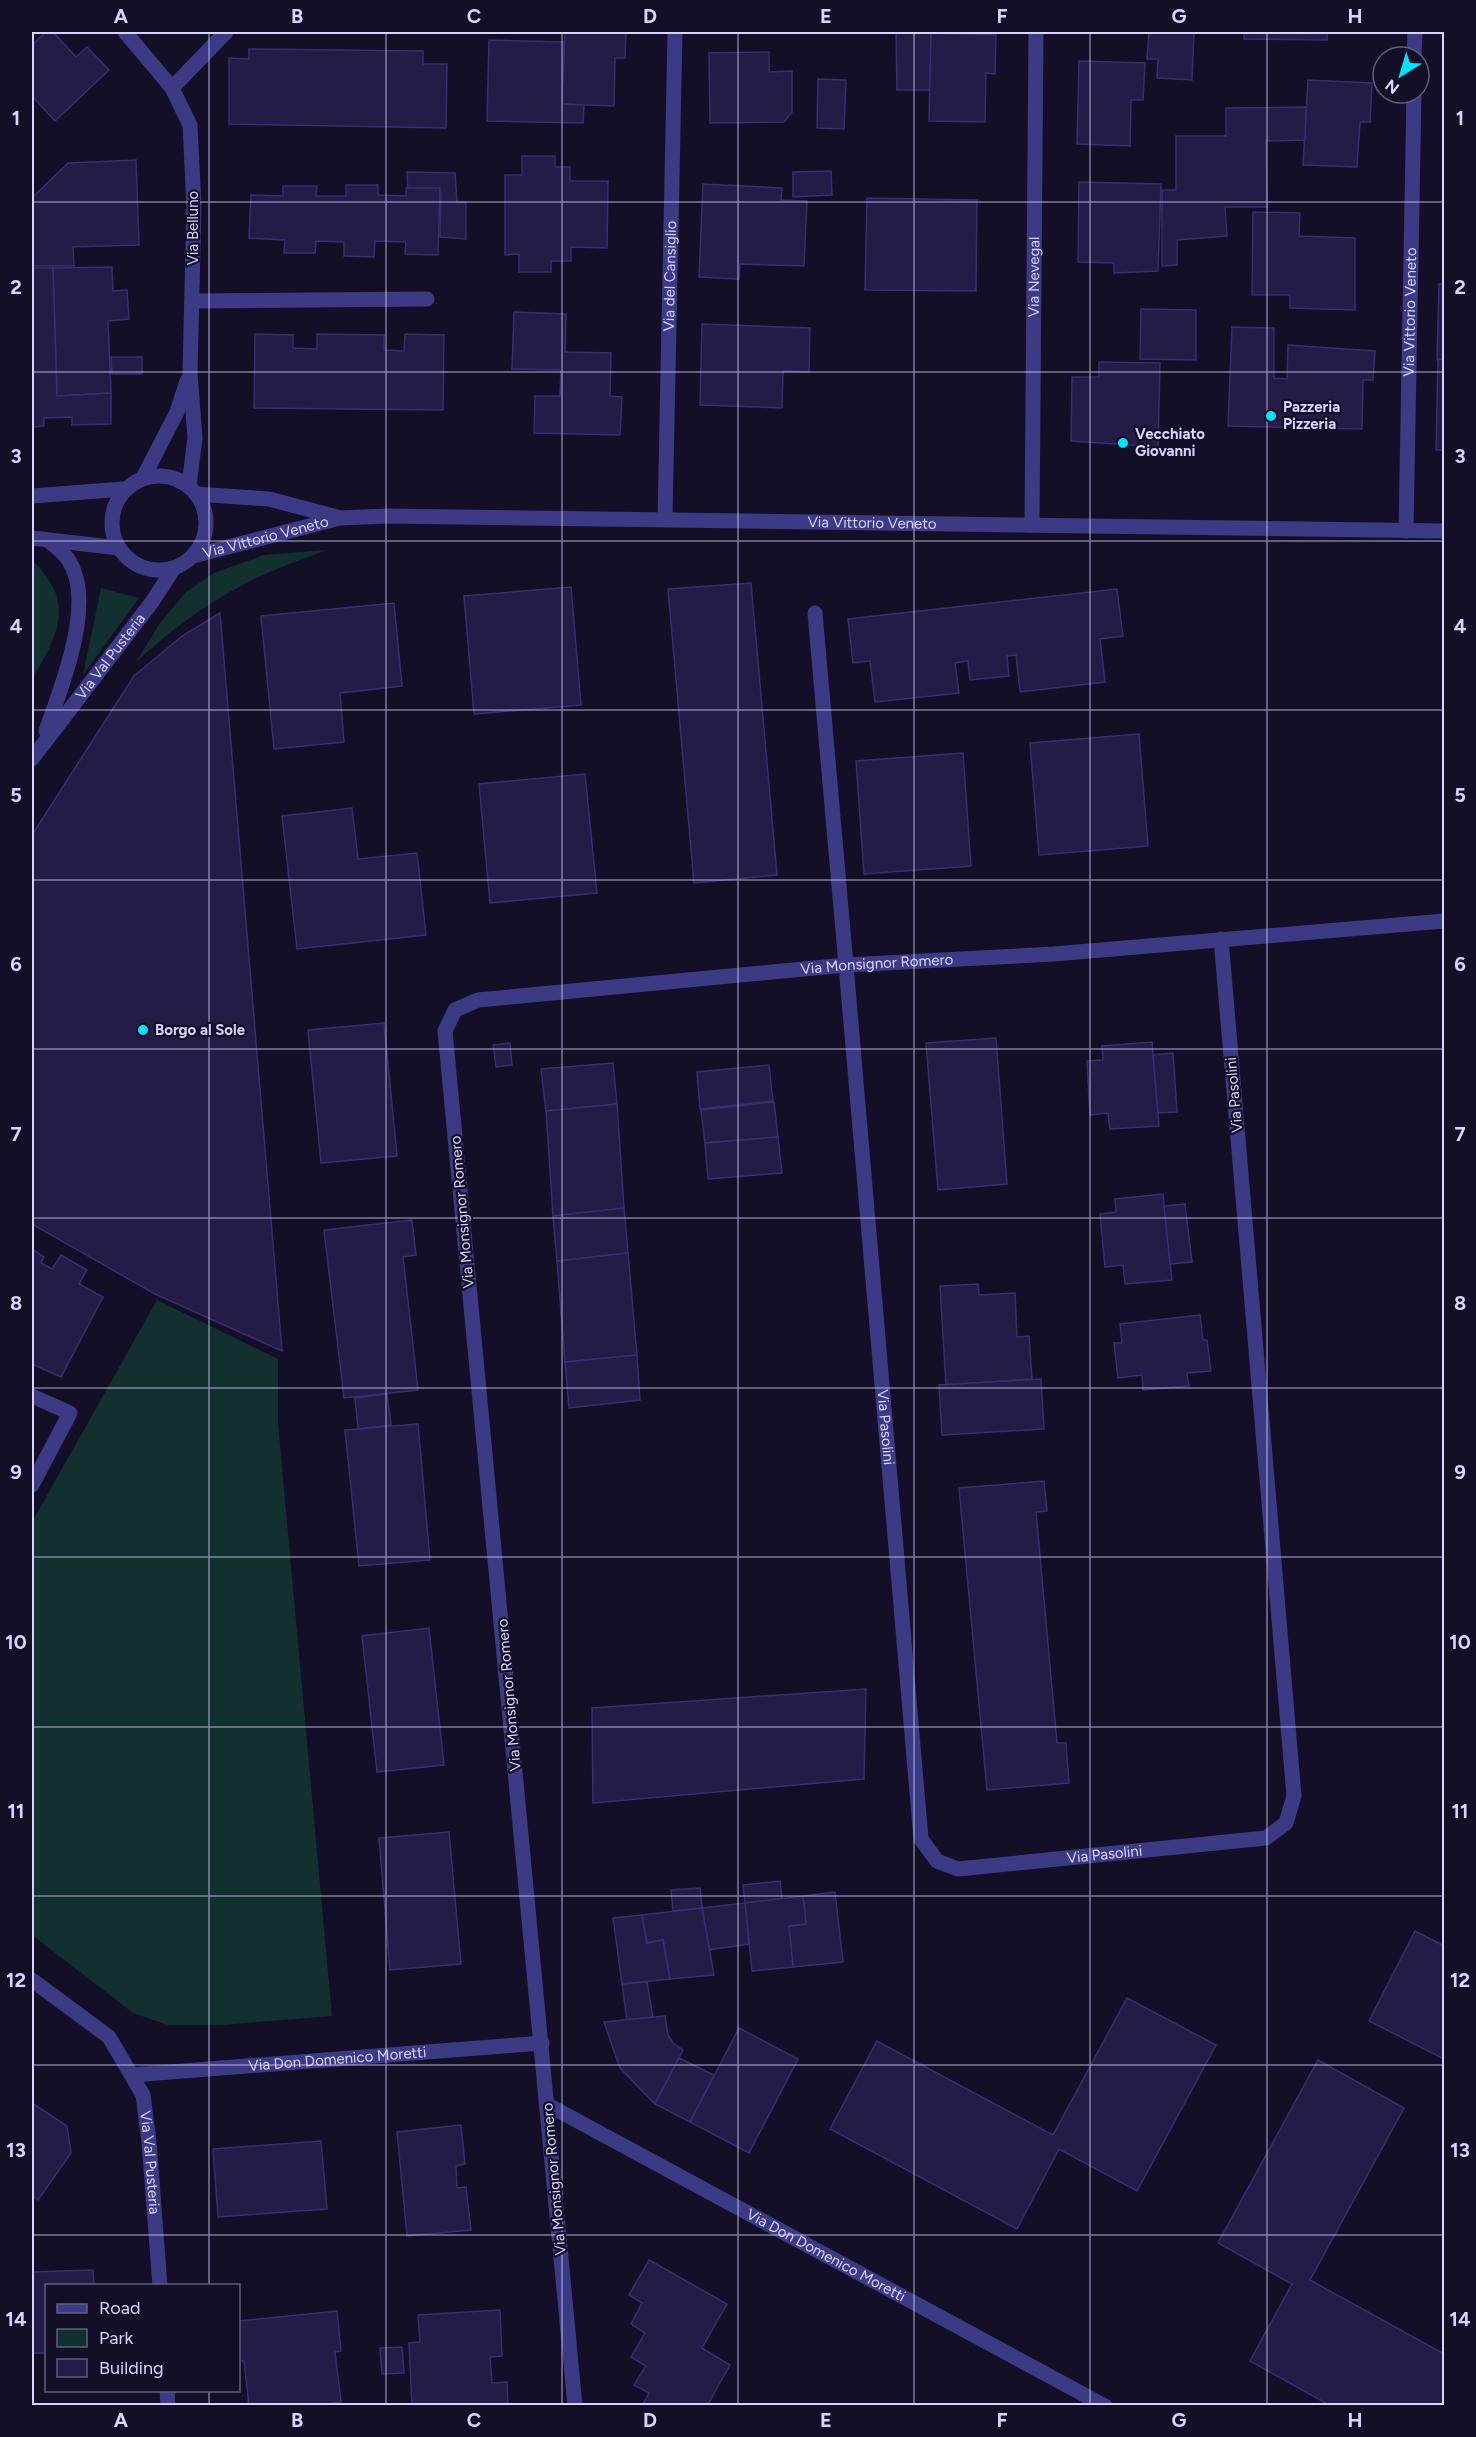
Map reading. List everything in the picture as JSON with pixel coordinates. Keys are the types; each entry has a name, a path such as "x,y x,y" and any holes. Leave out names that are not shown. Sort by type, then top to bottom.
{"street":[{"name":"Via Belluno","path":"125,32 172,88 190,125 194,207 190,373 195,438 193,490"},
{"path":"172,88 226,32"},
{"name":"Via del Cansiglio","path":"665,519 675,32"},
{"name":"Via Nevegal","path":"1032,525 1036,32"},
{"name":"Via Vittorio Veneto","path":"1406,531 1414,105"},
{"path":"192,301 427,299"},
{"name":"Via Belluno","path":"143,478 177,412 190,373"},
{"name":"Via Vittorio Veneto","path":"143,478 167,477 193,490 269,499 340,518"},
{"path":"32,496 124,489 143,478"},
{"path":"124,489 116,502 111,518 112,534 118,548 129,560 143,568 158,571 174,568"},
{"name":"Via Vittorio Veneto","path":"193,490 203,506 206,519 201,545 193,556"},
{"name":"Via Vittorio Veneto","path":"174,568 193,556 340,518 388,516 1444,531"},
{"path":"32,538 118,548"},
{"name":"Via Val Pusteria","path":"42,743 68,670 80,600 69,560 50,541"},
{"name":"Via Val Pusteria","path":"32,759 152,602 174,568"},
{"name":"Via Pasolini","path":"815,613 921,1839 937,1861 958,1869 1266,1838 1286,1823 1294,1796 1221,939"},
{"name":"Via Monsignor Romero","path":"575,2406 445,1030 455,1010 478,1000 846,965 1054,954 1444,921"},
{"path":"32,1396 70,1413 32,1485"},
{"name":"Via Val Pusteria","path":"32,1980 109,2037 142,2095 150,2142 160,2284"},
{"name":"Via Don Domenico Moretti","path":"132,2075 542,2043"},
{"name":"Via Don Domenico Moretti","path":"548,2105 1105,2406"}],"green space":[{"path":"327,550 272,571 213,602 160,641 136,662 160,623 185,593 214,573 264,555"},
{"path":"32,562 41,569 55,592 59,605 59,617 52,643 32,680"},
{"path":"101,588 139,598 83,675"},
{"path":"157,1300 278,1359 278,1423 332,2016 221,2025 168,2025 133,2013 32,1935 32,1522"}],"building":[{"path":"46,32 53,32 76,57 87,47 109,70 55,121 32,96 32,45"},
{"path":"565,32 626,32 625,58 615,58 614,106 562,104"},
{"path":"896,32 941,32 941,34 931,33 930,90 897,90"},
{"path":"1149,32 1194,32 1192,80 1157,78 1158,59 1147,59"},
{"path":"1244,32 1327,32 1327,40 1244,39"},
{"path":"931,33 996,35 995,74 986,73 985,122 929,121"},
{"path":"489,40 564,42 562,104 584,105 583,123 487,121"},
{"path":"249,49 423,51 423,64 447,64 446,128 229,124 229,58 249,59"},
{"path":"769,52 769,72 792,71 792,112 784,122 710,123 709,53"},
{"path":"1079,61 1145,63 1143,100 1131,100 1130,146 1077,144"},
{"path":"818,79 846,80 844,129 817,128"},
{"path":"1308,80 1371,83 1370,122 1360,122 1357,167 1303,165"},
{"path":"1306,107 1305,140 1266,141 1267,207 1225,207 1227,236 1177,240 1177,265 1162,266 1162,190 1176,190 1176,136 1226,136 1226,108"},
{"path":"522,156 555,156 555,167 570,167 570,181 608,181 607,248 571,247 571,261 551,261 551,272 519,272 519,254 505,255 505,175 522,175"},
{"path":"136,160 139,245 73,247 74,266 32,266 32,198 68,163"},
{"path":"831,171 832,195 793,197 793,172"},
{"path":"407,172 455,173 457,202 466,202 466,239 440,237 441,193 408,193"},
{"path":"1079,182 1161,184 1158,271 1114,273 1114,263 1078,262"},
{"path":"703,184 782,188 781,200 807,201 804,266 740,264 739,279 699,277"},
{"path":"346,185 378,185 378,195 406,196 406,188 440,188 438,255 405,254 406,242 375,241 374,257 344,256 344,242 316,241 315,253 284,253 285,240 249,238 251,195 283,196 283,186 317,186 316,196 346,196"},
{"path":"867,198 977,200 976,291 865,290"},
{"path":"1253,212 1300,213 1299,236 1355,238 1355,310 1290,308 1290,295 1252,295"},
{"path":"112,267 113,291 127,290 129,319 108,321 111,393 57,396 53,268"},
{"path":"32,268 53,268 57,396 111,393 111,424 72,425 72,417 44,418 44,426 32,427"},
{"path":"1439,284 1444,284 1444,360 1437,360"},
{"path":"1141,309 1196,310 1196,360 1140,359"},
{"path":"514,312 566,314 565,352 611,353 610,396 622,397 620,435 534,433 535,396 560,396 561,370 512,369"},
{"path":"702,324 810,328 809,372 783,371 782,408 700,405"},
{"path":"1232,327 1274,328 1274,378 1287,379 1288,345 1375,351 1373,380 1363,380 1362,429 1228,426"},
{"path":"255,334 293,335 293,348 317,349 317,334 384,335 384,350 404,351 405,334 444,335 443,410 254,408"},
{"path":"111,357 142,357 142,374 112,374"},
{"path":"1438,359 1444,360 1444,450 1436,450"},
{"path":"1099,362 1160,363 1158,447 1071,441 1072,377 1099,377"},
{"path":"751,583 777,875 694,883 668,589"},
{"path":"571,587 581,705 474,714 464,596"},
{"path":"1117,589 1123,636 1100,639 1105,682 1020,692 1016,655 1007,656 1009,676 970,680 968,661 955,663 959,693 875,702 870,661 853,663 848,619"},
{"path":"394,603 402,686 340,693 344,742 274,749 261,616"},
{"name":"Borgo al Sole","path":"220,613 282,1351 155,1294 32,1224 32,835 134,676 182,636"},
{"path":"1139,734 1148,846 1039,855 1030,743"},
{"path":"963,753 971,866 864,874 856,761"},
{"path":"585,774 597,893 490,903 479,784"},
{"path":"352,808 358,859 417,853 426,935 297,949 282,816"},
{"path":"384,1023 397,1156 321,1163 308,1030"},
{"path":"996,1038 1007,1184 938,1190 926,1043"},
{"path":"1152,1042 1159,1126 1110,1129 1108,1113 1090,1115 1087,1061 1103,1060 1102,1046"},
{"path":"510,1043 512,1065 496,1067 493,1045"},
{"path":"1173,1053 1177,1112 1158,1113 1153,1055"},
{"path":"613,1063 617,1104 546,1111 541,1069"},
{"path":"769,1065 773,1101 700,1109 697,1072"},
{"path":"774,1102 778,1137 705,1143 701,1110"},
{"path":"617,1104 624,1208 553,1216 546,1111"},
{"path":"778,1137 782,1173 708,1179 705,1143"},
{"path":"1163,1194 1172,1280 1125,1284 1123,1265 1105,1267 1100,1214 1116,1212 1115,1199"},
{"path":"1185,1204 1192,1262 1170,1264 1164,1206"},
{"path":"624,1208 628,1253 557,1261 553,1216"},
{"path":"412,1220 416,1255 403,1257 418,1390 344,1398 324,1230"},
{"path":"32,1249 44,1257 41,1263 52,1269 61,1255 87,1270 79,1284 103,1297 61,1377 32,1364"},
{"path":"628,1253 637,1355 565,1362 557,1261"},
{"path":"978,1284 979,1295 1015,1293 1017,1337 1029,1336 1032,1379 946,1385 940,1286"},
{"path":"1200,1315 1203,1340 1207,1340 1211,1371 1187,1373 1189,1386 1143,1390 1142,1375 1118,1378 1114,1343 1122,1343 1120,1324"},
{"path":"637,1355 640,1400 569,1408 565,1362"},
{"path":"1041,1379 1044,1429 942,1435 939,1385"},
{"path":"387,1394 391,1425 358,1429 355,1398"},
{"path":"418,1424 430,1560 359,1566 345,1430"},
{"path":"1044,1481 1047,1511 1036,1512 1057,1743 1066,1743 1069,1783 987,1790 959,1488"},
{"path":"429,1628 444,1765 377,1772 362,1636"},
{"path":"866,1689 864,1779 593,1803 592,1708"},
{"path":"449,1832 461,1964 390,1970 379,1838"},
{"path":"780,1881 782,1899 745,1903 743,1885"},
{"path":"700,1888 702,1908 673,1911 671,1890"},
{"path":"835,1892 843,1962 793,1967 789,1926 806,1924 803,1896"},
{"path":"803,1896 806,1924 789,1926 793,1967 752,1971 745,1903"},
{"path":"745,1903 749,1944 709,1950 702,1908"},
{"path":"702,1908 714,1975 670,1979 663,1940 647,1943 642,1915"},
{"path":"642,1915 647,1943 663,1940 670,1979 622,1984 613,1918"},
{"path":"1415,1931 1444,1946 1444,2059 1369,2021"},
{"path":"647,1982 653,2017 627,2020 622,1984"},
{"path":"1127,1998 1216,2045 1137,2191 1059,2149 1017,2229 830,2129 877,2041 1053,2135"},
{"path":"665,2016 668,2035 673,2043 683,2050 655,2104 620,2068 604,2022"},
{"path":"739,2028 798,2059 749,2153 690,2122"},
{"path":"679,2058 714,2075 690,2122 655,2104"},
{"path":"1318,2060 1404,2108 1310,2280 1444,2354 1444,2406 1331,2406 1250,2361 1292,2284 1218,2243"},
{"path":"32,2103 67,2126 71,2153 38,2200 32,2195"},
{"path":"461,2125 465,2164 456,2166 457,2188 466,2187 471,2230 407,2236 397,2132"},
{"path":"321,2141 327,2209 218,2217 213,2149"},
{"path":"649,2260 727,2304 702,2348 730,2365 707,2406 642,2406 649,2393 634,2385 646,2366 631,2357 645,2333 631,2324 642,2303 629,2295"},
{"path":"93,2270 94,2284 45,2284 45,2353 32,2353 32,2272"},
{"path":"500,2310 502,2356 490,2357 492,2383 507,2382 508,2406 412,2406 409,2343 420,2342 418,2315"},
{"path":"337,2311 341,2351 335,2352 341,2402 306,2406 249,2406 244,2361 240,2361 240,2321"},
{"path":"402,2347 404,2373 382,2374 380,2348"}],"place":[{"name":"Pazzeria Pizzeria","path":"1271,416"},
{"name":"Vecchiato Giovanni","path":"1123,443"},
{"name":"Borgo al Sole","path":"143,1030"}]}
